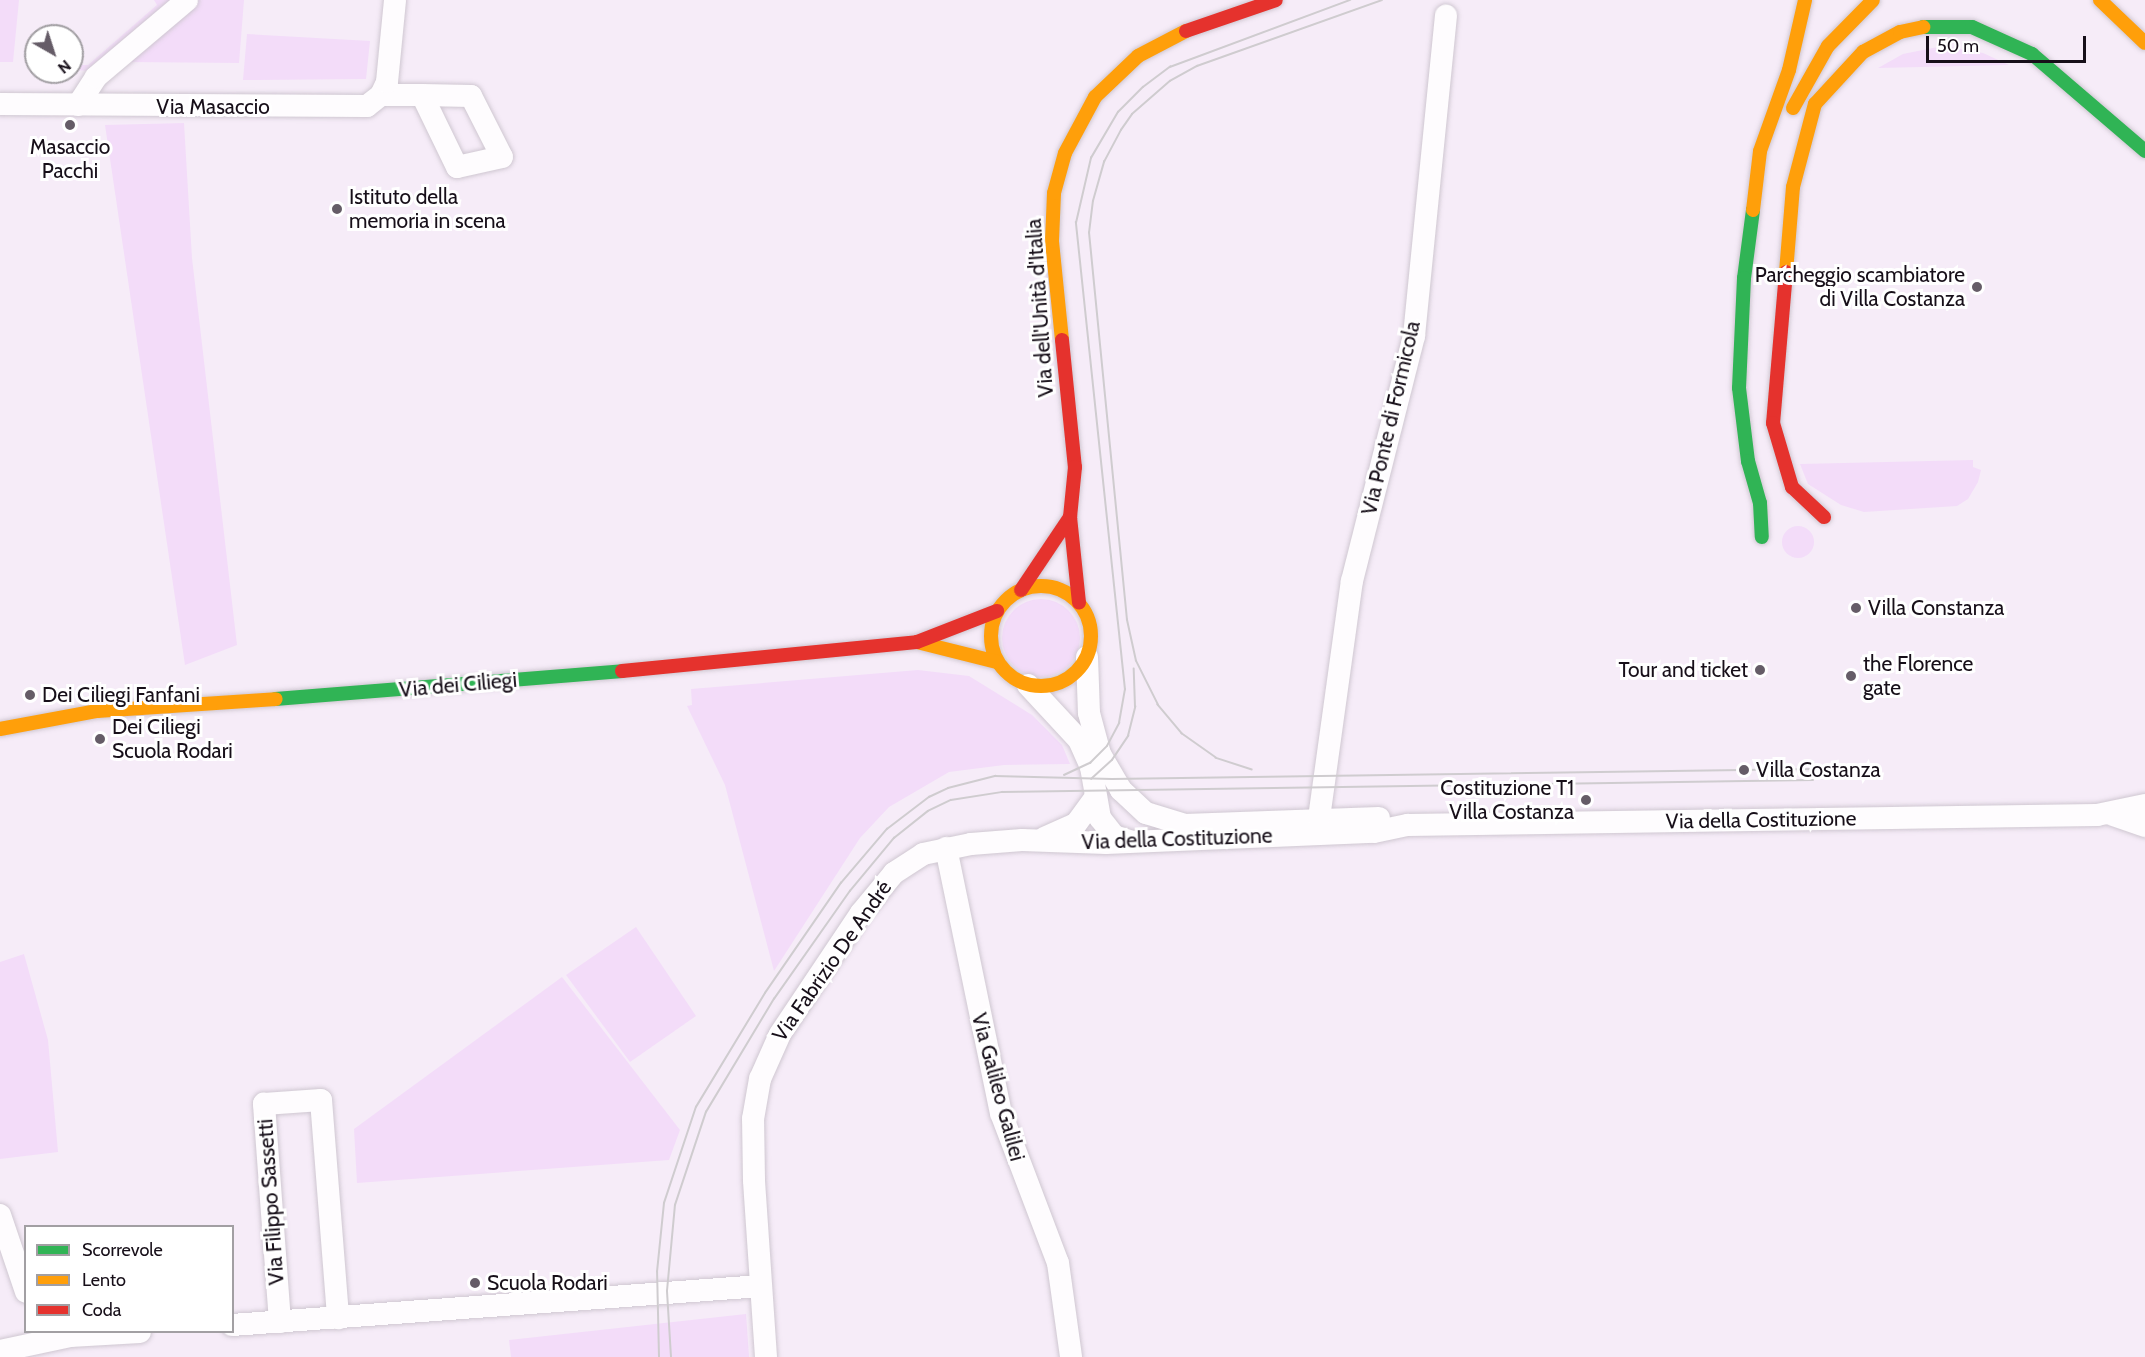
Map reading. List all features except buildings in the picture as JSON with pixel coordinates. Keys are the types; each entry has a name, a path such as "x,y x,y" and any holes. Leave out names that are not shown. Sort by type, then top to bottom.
{"main road":[{"name":"Via dell'Unità d'Italia","path":"1079,603 1070,517 1075,467 1052,218 1069,141 1101,89 1138,56 1179,33 1276,0"},
{"path":"1762,537 1760,503 1748,461 1739,388 1744,278 1760,151 1789,69 1805,0"},
{"path":"1744,278 1772,151 1816,64 1845,27 1873,0"},
{"path":"2100,0 2145,42"},
{"path":"1824,517 1792,487 1780,456 1773,423 1793,187 1815,104 1833,81 1863,52 1899,32 1930,24 1972,27 2032,54 2145,151"},
{"name":"Via dell'Unità d'Italia","path":"1022,590 1070,517"},
{"path":"1022,590 1055,588 1079,603 1091,627 1087,657 1064,682 1044,687 1028,685"},
{"name":"Via dei Ciliegi","path":"0,729 97,711 355,694 917,642 997,611 1022,590"},
{"path":"997,611 990,640 997,662"},
{"name":"Via dei Ciliegi","path":"917,642 997,662 1009,675 1028,685"}],"street":[{"path":"78,105 96,76 186,0"},
{"path":"381,95 390,70 395,0"},
{"name":"Via Ponte di Formicola","path":"1319,818 1352,581 1414,336 1446,16"},
{"name":"Via Masaccio","path":"0,104 352,108 368,106 381,95 422,95"},
{"name":"Via della Costituzione","path":"1087,657 1091,723 1112,778 1146,813 1185,825 1377,817 1408,825"},
{"name":"Via dei Ciliegi","path":"1028,685 1079,740 1091,768 1098,813 1110,833 1132,842"},
{"path":"1036,840 1071,827 1095,798"},
{"name":"Via della Costituzione","path":"946,848 1036,840 1132,842 1374,832 1408,825 2113,815 2145,805"},
{"name":"Via della Costituzione","path":"2113,815 2145,826"},
{"name":"Via Fabrizio De André","path":"766,1357 753,1119 767,1059 814,981 886,881 908,862 946,848"},
{"name":"Via Galileo Galilei","path":"946,848 1001,1113 1058,1263 1071,1357"},
{"name":"Via Filippo Sassetti","path":"280,1322 264,1104 321,1100 338,1318"},
{"path":"0,1215 24,1286"},
{"path":"234,1325 761,1286"},
{"path":"0,1351 40,1337 122,1333"}],"shaded area":[{"path":"0,0 19,0 13,62 0,62"},
{"path":"154,0 174,0 89,71 84,71 84,65 88,65 157,5"},
{"path":"199,0 244,0 239,63 129,62"},
{"path":"247,34 370,41 366,79 243,80"},
{"path":"1943,46 1983,53 2009,65 1878,68 1903,54"},
{"path":"184,123 192,258 237,645 185,665 105,125"},
{"path":"1973,460 1973,467 1981,470 1978,482 1968,499 1957,506 1864,512 1841,505 1808,484 1800,464"},
{"path":"1798,526 1809,531 1814,542 1809,553 1798,558 1787,553 1782,542 1787,531"},
{"path":"1041,599 1056,602 1068,611 1077,623 1080,638 1077,653 1068,665 1056,674 1041,677 1026,674 1014,665 1005,653 1002,638 1005,623 1014,611 1026,602"},
{"path":"918,670 969,676 1032,715 1062,745 1070,764 1004,765 949,772 889,807 860,838 774,971 725,785 687,706 692,705 691,689"},
{"path":"636,927 696,1016 630,1062 566,975"},
{"path":"24,954 48,1040 58,1152 0,1159 0,962"},
{"path":"562,977 680,1130 669,1160 357,1183 354,1129"},
{"path":"746,1314 749,1357 511,1357 509,1340"}],"tram line":[{"path":"1064,775 1090,763 1107,746 1119,723 1125,690 1076,223 1091,158 1118,112 1143,87 1170,67 1350,0"},
{"path":"1252,770 1216,758 1182,734 1158,705 1136,661 1127,620 1089,233 1093,201 1104,162 1121,130 1132,114 1170,81 1197,66 1382,0"},
{"path":"1091,779 1112,760 1128,736 1135,707 1134,669"},
{"path":"659,1357 657,1272 664,1203 696,1107 765,993 841,883 887,829 929,797 948,788 995,776 1112,779 1814,769"},
{"path":"671,1357 667,1291 675,1205 706,1112 774,999 850,891 894,838 928,811 951,800 1002,792 1813,780"}],"traffic: fast":[{"path":"1923,27 1972,27 2032,54 2145,151"},
{"path":"1753,210 1744,278 1739,388 1748,461 1760,503 1762,537"},
{"path":"276,699 622,671"}],"traffic: slow":[{"path":"1753,210 1760,151 1789,70 1805,0"},
{"path":"1793,108 1828,46 1873,0"},
{"path":"2100,0 2145,43"},
{"path":"1786,272 1793,187 1815,104 1863,52 1900,32 1923,27"},
{"path":"1062,340 1052,241 1054,193 1065,153 1095,97 1138,56 1186,31"},
{"path":"1031,586 1051,586 1077,600 1088,617 1091,636 1088,655 1077,672 1051,686 1031,686 1013,678 999,664 991,646 991,626 999,608 1013,594 1031,586"},
{"path":"917,642 997,662"},
{"path":"0,729 97,711 276,699"}],"traffic: jam":[{"path":"1186,31 1276,0"},
{"path":"1786,272 1773,423 1792,487 1824,517"},
{"path":"1062,340 1075,467 1070,517 1079,603"},
{"path":"1021,590 1070,517"},
{"path":"622,671 917,642 997,611"}],"place":[{"name":"Masaccio Pacchi","path":"70,125"},
{"name":"Istituto della memoria in scena","path":"337,209"},
{"name":"Parcheggio scambiatore di Villa Costanza","path":"1977,287"},
{"name":"Villa Constanza","path":"1856,608"},
{"name":"Tour and ticket","path":"1760,670"},
{"name":"the Florence gate","path":"1851,676"},
{"name":"Dei Ciliegi Fanfani","path":"30,695"},
{"name":"Dei Ciliegi Scuola Rodari","path":"100,739"},
{"name":"Villa Costanza","path":"1744,770"},
{"name":"Costituzione T1 Villa Costanza","path":"1586,800"},
{"name":"Scuola Rodari","path":"475,1283"}]}
